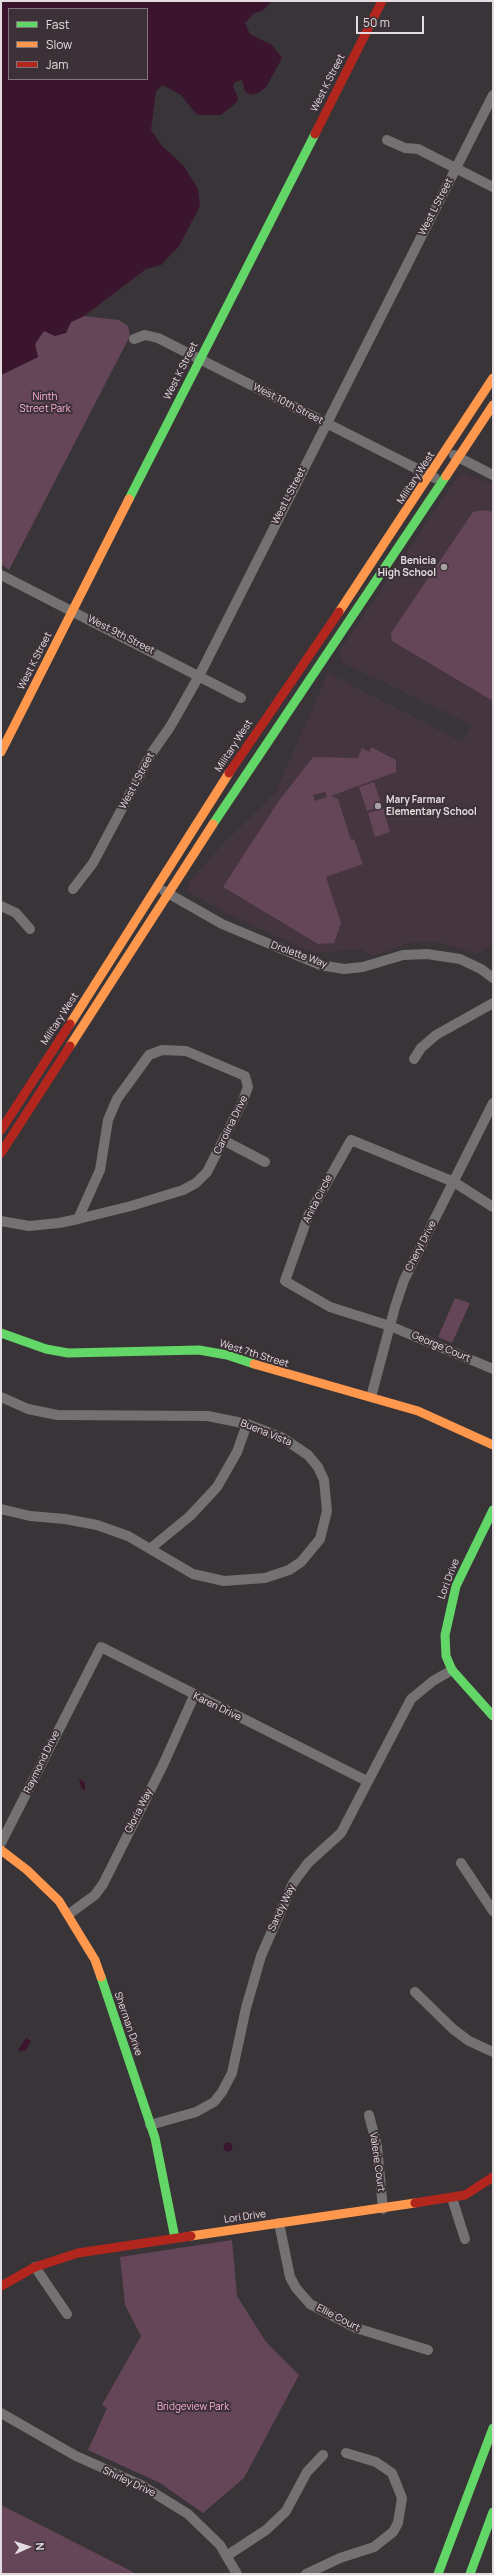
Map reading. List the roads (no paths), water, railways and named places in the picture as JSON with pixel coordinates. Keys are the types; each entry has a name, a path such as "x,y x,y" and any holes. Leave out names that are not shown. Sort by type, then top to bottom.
{"main road":[{"name":"West K Street","path":"1,752 199,359 382,1"},
{"name":"Military West","path":"1,1130 158,888 266,717 431,476 493,378"},
{"path":"1,1153 168,893 287,713 330,654 493,405"},
{"name":"West 7th Street","path":"1,1333 46,1350 68,1353 199,1350 220,1354 289,1376 336,1386 418,1411 493,1445"},
{"name":"Lori Drive","path":"493,1510 451,1600 445,1635 446,1656 452,1670 493,1716"},
{"name":"Sherman Drive","path":"1,1850 48,1890 69,1914 95,1960 150,2125 175,2238"},
{"name":"Lori Drive","path":"1,2286 34,2267 78,2254 175,2238 452,2198 465,2195 493,2177"},
{"path":"438,2574 493,2428"},
{"path":"470,2574 493,2512"}],"street":[{"name":"West L Street","path":"74,889 93,863 151,754 170,727 199,676 493,95"},
{"path":"387,140 405,148 418,149 493,187"},
{"name":"West 10th Street","path":"134,339 138,336 152,336 442,482"},
{"path":"448,450 458,457 493,475"},
{"name":"West 9th Street","path":"1,575 241,698"},
{"name":"Drolette Way","path":"158,888 222,924 320,965 344,969 363,967 404,955 427,954 465,961 493,978"},
{"path":"1,906 16,913 30,929"},
{"path":"414,1059 421,1048 436,1035 493,1003"},
{"name":"Carolina Drive","path":"1,1221 29,1226 78,1219 183,1190 196,1183 207,1172 225,1141 247,1092 248,1081 245,1076 186,1051 162,1050 149,1055 117,1099 108,1120 100,1170 78,1219"},
{"name":"Cheryl Drive","path":"371,1397 404,1280 493,1103"},
{"name":"Anita Circle","path":"390,1326 330,1307 285,1281 308,1216 351,1140 454,1182"},
{"path":"225,1141 265,1162"},
{"path":"454,1182 493,1207"},
{"name":"George Court","path":"390,1326 493,1369"},
{"name":"Buena Vista","path":"1,1397 28,1409 62,1416 208,1416 247,1424 298,1446 318,1466 327,1495 327,1511 323,1532 312,1551 301,1562 278,1574 252,1580 224,1581 193,1574 151,1548 128,1536 82,1521 30,1516 1,1509"},
{"path":"151,1548 190,1516 216,1487 237,1452 247,1424"},
{"name":"Karen Drive","path":"83,1680 101,1647 194,1696 367,1781"},
{"name":"Sandy Way","path":"150,2125 196,2112 214,2102 222,2092 232,2073 246,2008 261,1956 279,1911 293,1883 308,1863 341,1833 411,1699 433,1681 452,1670"},
{"name":"Raymond Drive","path":"1,1843 83,1680"},
{"name":"Gloria Way","path":"69,1914 95,1895 103,1884 163,1765 194,1696"},
{"path":"461,1863 493,1911"},
{"path":"416,1992 453,2030 469,2041 493,2052"},
{"name":"Valerie Court","path":"369,2116 377,2146 383,2209"},
{"path":"452,2198 465,2239"},
{"name":"Ellie Court","path":"279,2223 285,2261 290,2277 296,2288 310,2304 356,2328 428,2350"},
{"path":"34,2267 67,2314"},
{"name":"Shirley Drive","path":"1,2413 81,2459 162,2497 203,2527 228,2555 237,2574"},
{"path":"306,2574 340,2558 374,2547 393,2532 398,2523 402,2498 392,2473 376,2462 346,2453"},
{"path":"228,2555 266,2530 286,2511 307,2472 323,2454"}],"place":[{"name":"Benicia High School","path":"444,567"},
{"name":"Mary Farmar Elementary School","path":"378,806"}],"park label":[{"name":"Ninth Street Park","path":"45,402"},
{"name":"Bridgeview Park","path":"193,2407"}]}
